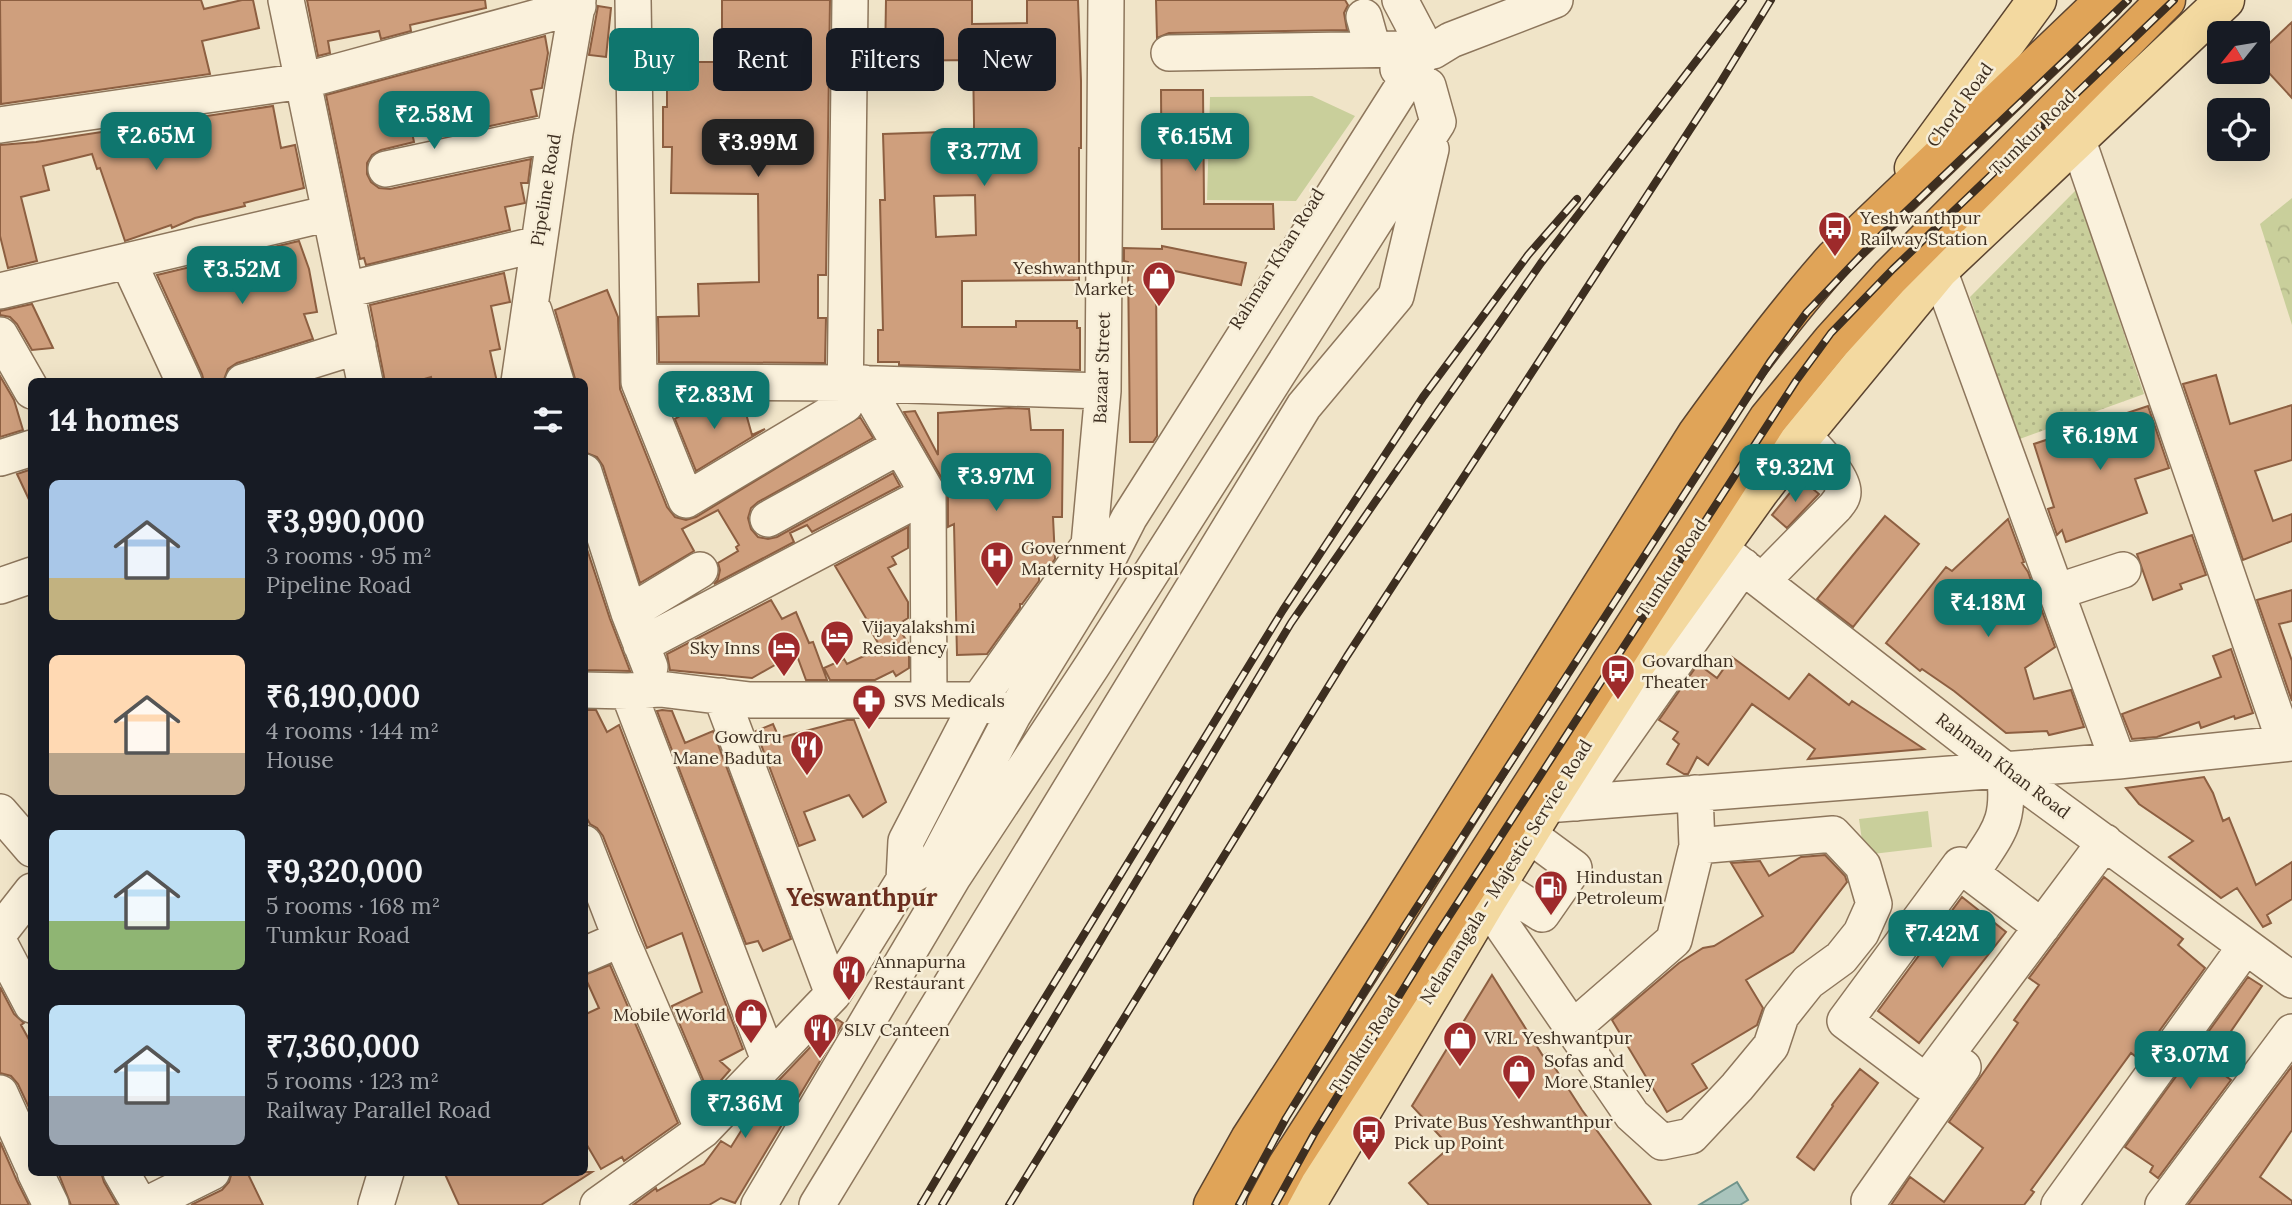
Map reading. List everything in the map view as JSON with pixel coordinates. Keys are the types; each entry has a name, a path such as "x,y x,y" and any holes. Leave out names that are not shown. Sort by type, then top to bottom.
{"highway":[{"path":"1213,1205 1250,1139 1386,929 1698,434 1751,358 1835,258 2105,0"},
{"name":"Tumkur Road","path":"1266,1205 1287,1166 1730,556 1768,419 1882,286 1962,227 2166,0"}],"main road":[{"name":"Chord Road","path":"1885,210 2036,0"},
{"name":"Nelamangala - Majestic Service Road","path":"1307,1205 1491,894 1730,556 1803,435 1939,271 1962,227 2077,138 2225,0"}],"street":[{"path":"286,0 364,378"},
{"path":"633,0 639,383 686,500 845,405 854,383 850,0"},
{"path":"639,383 854,383 1095,391 1087,0"},
{"name":"Bazaar Street","path":"906,841 979,700 1113,510 1095,391 1106,0"},
{"path":"1113,510 1121,310 1119,0"},
{"path":"1400,0 1419,36 1406,51"},
{"path":"1406,51 1425,17 1415,0"},
{"path":"1169,53 1406,51 1451,40 1549,1"},
{"path":"0,125 303,81 578,3"},
{"name":"Pipeline Road","path":"520,378 555,133 578,3"},
{"path":"817,1205 1304,406 1396,296 1438,122 1406,51"},
{"name":"Rahman Khan Road","path":"945,869 1013,715 1104,567 1113,510 1406,51"},
{"path":"759,1205 945,869 1092,666 1438,122"},
{"path":"386,169 555,133"},
{"path":"1491,894 1542,914 1574,868 1550,814 1695,793 2118,761 2288,743 2077,138"},
{"path":"0,291 330,213"},
{"path":"346,290 538,244"},
{"path":"128,261 182,378"},
{"path":"1939,271 2118,761"},
{"path":"532,304 555,378"},
{"path":"2,344 28,385"},
{"path":"256,378 358,346"},
{"path":"854,383 900,446 928,494 929,700"},
{"path":"1730,556 1835,508 1842,498 1843,490 1839,479 1803,435"},
{"path":"768,519 900,446"},
{"path":"0,458 28,449"},
{"path":"588,483 635,629 644,690 769,1060"},
{"path":"635,629 928,494"},
{"name":"Rahman Khan Road","path":"1730,556 2004,769 2292,980"},
{"path":"635,629 700,570"},
{"path":"2056,592 2123,570"},
{"path":"0,586 28,576"},
{"path":"588,690 644,690 750,700 979,700 1013,715"},
{"path":"721,696 832,994"},
{"path":"1971,874 2006,816 2004,769"},
{"path":"1574,1027 1674,940 1697,846 1695,793"},
{"path":"0,812 28,844"},
{"path":"1491,894 1632,1115 1662,1142 1691,1136 1771,1046 1781,1016 1808,982 1848,950 1861,933 1874,904 1863,866 1833,834 1697,846"},
{"path":"906,841 945,869"},
{"path":"598,1205 703,1130 832,994 904,880 906,841"},
{"path":"2042,927 1960,866 1845,1021 1926,1082 2042,927 2110,846"},
{"path":"1869,1201 2110,846"},
{"path":"588,853 621,939 703,1130"},
{"path":"904,880 945,869"},
{"path":"0,932 28,896"},
{"path":"588,953 621,939"},
{"path":"0,944 28,997"},
{"path":"2059,1205 2245,947"},
{"path":"2163,1205 2292,1032"},
{"path":"0,1093 28,1155"},
{"path":"37,1176 51,1205"},
{"path":"123,1176 140,1205"},
{"path":"146,1205 204,1176"},
{"path":"376,1205 385,1176"}],"green space":[{"path":"1312,96 1355,116 1296,201 1207,200 1210,97"},
{"path":"2076,190 2144,394 2017,440 1970,297"},
{"path":"2292,198 2292,325 2260,224"},
{"path":"1928,811 1932,847 1864,855 1859,819"}],"water":[{"path":"1737,1182 1748,1200 1740,1205 1699,1205"}],"building":[{"path":"0,0 201,0 204,9 253,0 259,28 202,41 210,74 1,104"},
{"path":"307,0 485,0 486,8 410,25 411,31 381,39 379,31 328,41 330,53 318,56"},
{"path":"722,0 830,0 830,28 826,28 826,91 829,91 826,275 818,275 818,318 826,318 825,363 659,362 658,317 699,316 698,284 759,282 758,194 671,193 672,147 663,147 663,107 667,107 667,91 699,91 699,62 713,62 713,91 812,91 812,28 722,28"},
{"path":"886,0 972,0 972,24 1027,23 1027,0 1078,0 1081,81 1079,280 962,281 962,327 1016,327 1016,321 1077,321 1077,328 1080,328 1080,370 899,365 899,362 878,362 878,330 883,330 880,200 885,200 883,134 974,131 973,91 1056,91 1056,28 958,28 958,60 944,60 944,28 886,28","holes":["975,195 976,235 936,237 934,196"]},
{"path":"1156,0 1345,0 1348,5 1344,13 1347,30 1169,33 1157,38"},
{"path":"598,6 611,8 606,57 589,55"},
{"path":"2292,22 2292,98 2270,74 2270,43"},
{"path":"545,36 548,53 542,88 531,90 537,116 476,129 470,101 408,113 414,142 381,150 372,155 367,163 367,174 371,182 379,188 390,189 531,159 528,183 521,183 525,203 505,207 510,230 366,265 364,258 360,259 326,95"},
{"path":"1161,90 1203,90 1204,204 1273,204 1274,229 1162,229"},
{"path":"273,106 281,148 295,145 304,188 244,203 245,206 195,218 172,228 171,225 125,241 100,168 97,169 92,154 43,166 49,190 21,197 37,261 8,268 0,236 0,145 36,142"},
{"path":"299,241 309,269 317,312 304,314 313,339 237,363 228,369 225,378 203,378 157,275"},
{"path":"1162,246 1246,263 1241,285 1156,267 1157,436 1153,442 1130,442 1128,262 1124,261 1124,248 1162,249"},
{"path":"504,273 510,302 491,306 500,349 490,351 496,378 384,378 370,305"},
{"path":"607,290 618,317 620,389 667,507 675,517 686,520 696,517 860,417 873,438 758,502 751,508 748,518 751,529 758,537 777,537 893,473 900,486 812,532 807,525 790,533 794,542 714,584 720,570 718,563 738,551 736,547 739,545 718,510 682,529 694,551 640,583 603,466 597,457 588,454 588,378 575,378 555,310"},
{"path":"32,304 53,348 32,350 17,324 10,317 0,315 0,311"},
{"path":"2216,375 2230,424 2292,405 2292,460 2255,471 2273,521 2292,514 2292,541 2243,560 2183,384"},
{"path":"0,376 14,400 23,430 0,437"},
{"path":"704,402 743,403 752,435 765,429 696,471 675,419"},
{"path":"2148,406 2169,468 2135,479 2147,513 2066,542 2062,530 2057,535 2048,509 2054,507 2034,444"},
{"path":"1029,409 1031,430 1063,430 1062,517 1053,517 1055,559 1045,573 1039,573 1039,581 1020,604 1020,608 987,654 957,655 954,524 948,527 948,493 904,412 915,411 938,455 938,413"},
{"path":"28,470 28,497 17,474"},
{"path":"1801,479 1819,494 1787,528 1772,515"},
{"path":"1885,516 1919,544 1853,627 1817,599"},
{"path":"2008,519 2055,647 2025,668 2034,699 2071,690 2084,727 2049,735 2047,731 2006,733 1954,691 1922,669 1920,671 1886,643 1946,567 1952,571"},
{"path":"908,527 908,548 892,557 896,564 888,568 908,602 908,618 897,625 909,645 909,668 896,676 893,671 875,680 830,680 824,668 844,659 847,664 881,648 835,566"},
{"path":"2192,535 2206,575 2180,584 2182,589 2153,600 2137,554"},
{"path":"588,552 610,619 630,671 588,670"},
{"path":"2292,590 2292,621 2279,624 2292,661 2292,701 2257,600"},
{"path":"771,600 782,619 796,612 809,643 813,642 827,680 806,680 796,653 752,678 670,670 667,654"},
{"path":"2231,649 2253,713 2235,719 2234,716 2201,728 2199,722 2157,737 2132,739 2122,714 2221,677 2213,656"},
{"path":"1732,657 1789,699 1809,674 1849,705 1852,701 1924,749 1808,759 1815,749 1752,704 1708,765 1697,757 1688,774 1684,774 1667,764 1679,744 1673,739 1678,732 1659,720 1698,664 1717,678"},
{"path":"588,710 596,710 607,732 619,725 743,1049 720,1061 730,1070 709,1094 672,1006 702,992 682,933 647,948 603,836 590,824"},
{"path":"657,711 672,711 685,743 713,731 791,939 763,951 758,941 746,944"},
{"path":"854,720 886,802 863,817 849,795 804,812 815,840 799,846 756,731 773,724 779,738"},
{"path":"2204,777 2223,821 2229,818 2256,885 2292,862 2292,899 2267,915 2271,923 2263,927 2237,888 2221,898 2169,857 2193,841 2139,804 2126,788"},
{"path":"1825,855 1845,876 1847,882 1793,952 1746,980 1763,1008 1757,1025 1692,1064 1707,1088 1667,1112 1612,1020 1679,963 1703,948 1714,946 1763,916 1731,863 1760,861 1769,876 1801,857"},
{"path":"2104,877 2183,939 2178,945 2205,968 2139,1059 2131,1053 2031,1190 2034,1192 2024,1205 1891,1205 1910,1177 1944,1202 1983,1148 1949,1122 2018,1023 2014,1020 2039,985 2029,978"},
{"path":"1962,897 2006,932 1919,1043 1878,1011"},
{"path":"610,965 678,1123 624,1161 622,1157 601,1169 588,1147 588,1013 599,1008 588,984 588,973"},
{"path":"1492,975 1543,1056 1546,1054 1582,1110 1651,1205 1429,1205 1409,1183 1450,1147 1412,1106"},
{"path":"2248,977 2262,986 2214,1056 2217,1058 2211,1065 2231,1080 2158,1178 2150,1172 2153,1166 2125,1147"},
{"path":"0,987 14,1014 24,1023 21,1025 28,1038 28,1105 18,1084 11,1076 0,1073"},
{"path":"837,1019 843,1023 735,1203 721,1198 709,1205 633,1205 656,1188 657,1191 704,1164 721,1141 731,1147 761,1099"},
{"path":"2292,1066 2292,1130 2260,1177 2292,1201 2292,1205 2188,1205"},
{"path":"1860,1069 1878,1083 1814,1170 1797,1157"},
{"path":"0,1142 17,1181 29,1205 0,1205"},
{"path":"60,1176 102,1176 117,1205 71,1205"},
{"path":"231,1176 249,1176 263,1205 191,1205 222,1190"},
{"path":"446,1176 586,1176 541,1205 459,1205"}],"railway":[{"path":"942,1205 1291,623 1541,263 1743,0"},
{"path":"1009,1205 1347,656 1719,85 1771,0"},
{"path":"1239,1205 1286,1118 1404,927 1770,362 1807,312 1870,246 2128,0"},
{"path":"1275,1205 1314,1134 1431,944 1796,381 1831,333 1893,269 2174,0"},
{"path":"921,1205 1283,610 1423,397 1528,255 1577,199"}],"place":[{"name":"Yeshwanthpur Railway Station","path":"1835,258"},
{"name":"Yeshwanthpur Market","path":"1159,308"},
{"name":"Government Maternity Hospital","path":"997,588"},
{"name":"Vijayalakshmi Residency","path":"837,667"},
{"name":"Sky Inns","path":"784,678"},
{"name":"Govardhan Theater","path":"1618,701"},
{"name":"SVS Medicals","path":"869,731"},
{"name":"Gowdru Mane Baduta","path":"807,777"},
{"name":"Hindustan Petroleum","path":"1551,917"},
{"name":"Annapurna Restaurant","path":"849,1002"},
{"name":"Mobile World","path":"751,1045"},
{"name":"SLV Canteen","path":"820,1060"},
{"name":"VRL Yeshwantpur","path":"1460,1068"},
{"name":"Sofas and More Stanley","path":"1519,1101"},
{"name":"Private Bus Yeshwanthpur Pick up Point","path":"1369,1162"}],"district":[{"name":"Yeswanthpur","path":"862,898"}]}
